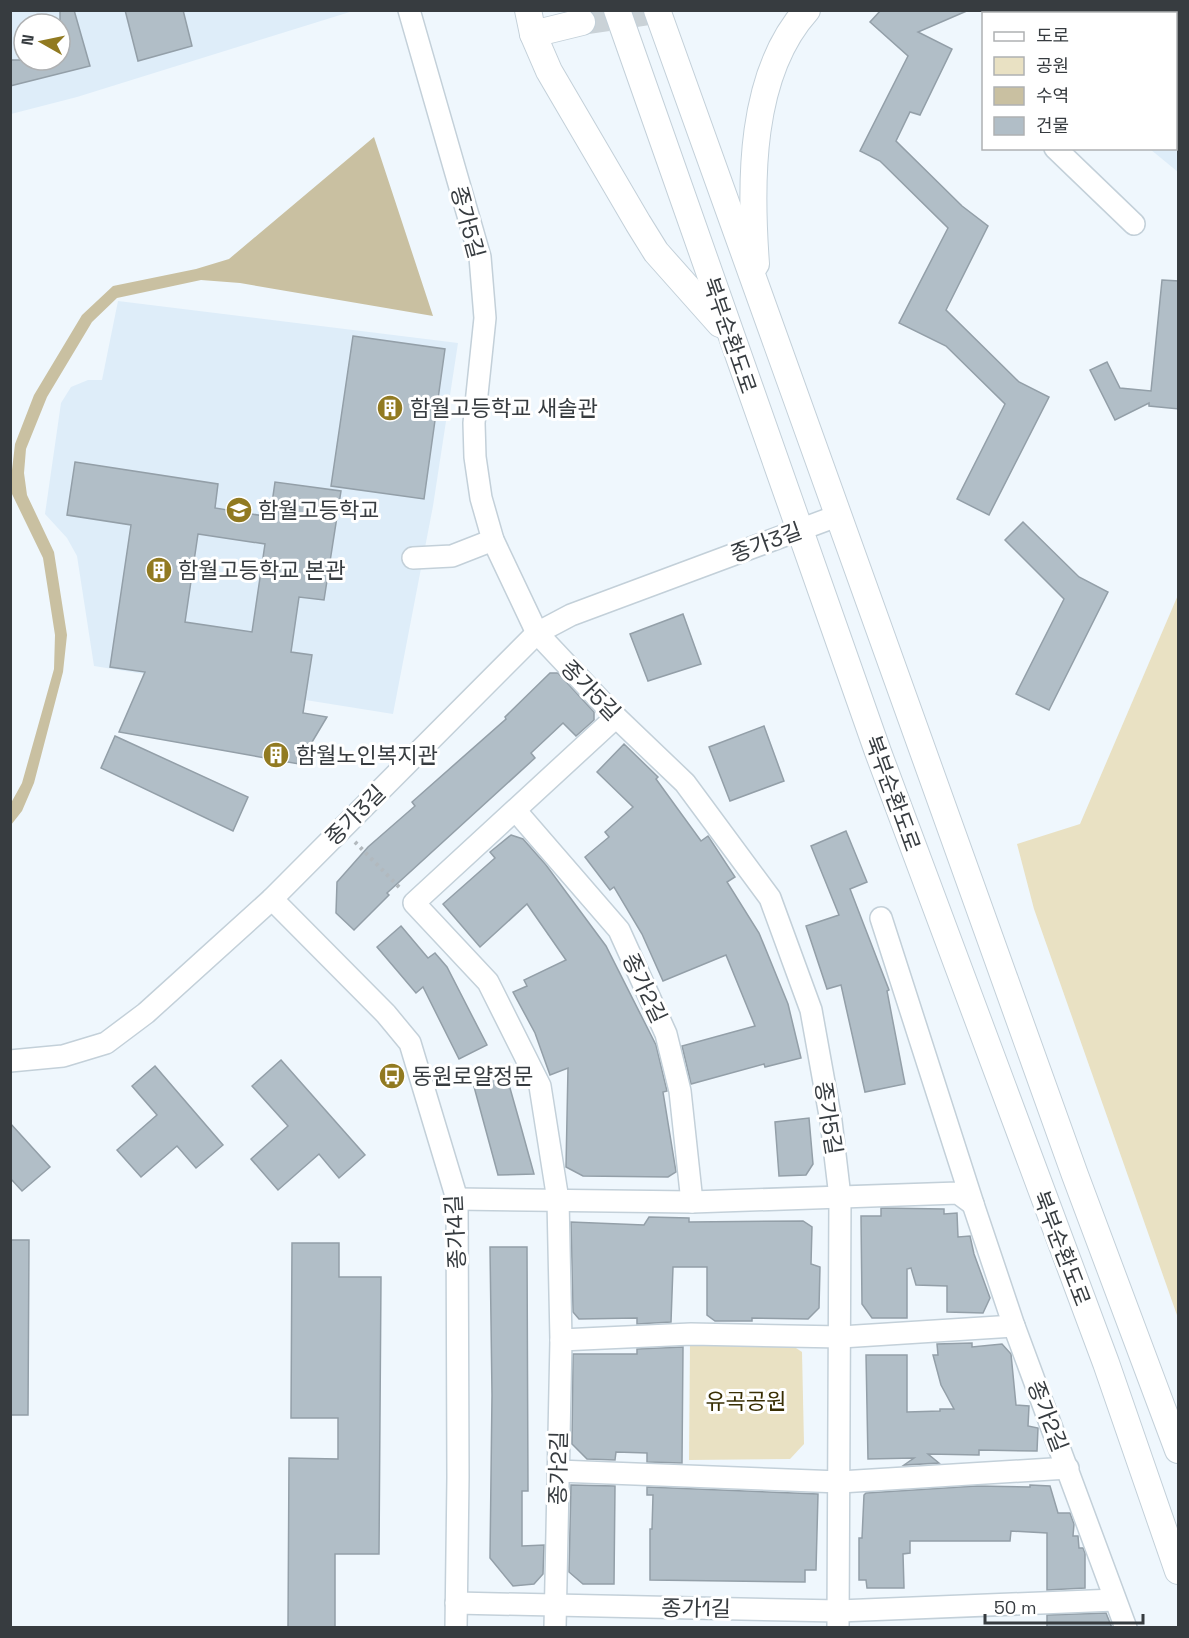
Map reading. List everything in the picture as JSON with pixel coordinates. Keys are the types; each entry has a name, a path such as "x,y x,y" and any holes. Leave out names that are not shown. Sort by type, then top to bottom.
{"main road":[{"name":"북부순환도로","path":"617,10 798,530 886,774 1106,1364 1179,1571"},
{"name":"북부순환도로","path":"657,10 1075,1176 1179,1450"},
{"path":"758,294 753,232 755,172 761,111 773,63 787,37 807,10"},
{"path":"582,22 531,22 549,71 656,252 730,336"}],"street":[{"name":"종가5길","path":"409,10 480,257 485,318 474,423 475,457 481,498 493,540 537,633 616,717 685,783 770,898 811,1010 831,1121 840,1197 838,1619"},
{"path":"1057,150 1134,225"},
{"name":"종가3길","path":"10,1061 63,1056 106,1042 146,1013 272,899 537,633 571,615 837,516"},
{"path":"413,558 452,556 493,540"},
{"path":"414,903 616,717"},
{"name":"종가2길","path":"516,811 619,930 666,1034 680,1090 692,1202"},
{"name":"종가4길","path":"272,899 386,1014 410,1043 457,1199 456,1628"},
{"name":"종가2길","path":"414,903 488,982 540,1086 558,1200 561,1340 555,1628"},
{"name":"종가2길","path":"880,918 1014,1326 1126,1628"},
{"path":"457,1199 692,1202 958,1193 973,1204"},
{"path":"561,1340 691,1334 841,1337 1014,1326"},
{"path":"558,1471 840,1482 1068,1468"},
{"name":"종가1길","path":"456,1603 838,1619 1115,1600"}],"path":[{"path":"342,828 414,903"}],"shaded area":[{"path":"11,11 353,11 77,97 11,114"},
{"path":"1178,11 1178,172 1151,150 1177,150 1177,12 1040,12"},
{"name":"함월고등학교","path":"118,301 458,343 433,506 393,714 94,666 77,556 67,538 45,514 61,403 71,387 88,380 102,380"}],"green space":[{"path":"1178,595 1178,1318 1034,909 1017,844 1080,824"},
{"name":"유곡공원","path":"690,1342 787,1342 802,1352 804,1444 790,1459 689,1460"}],"water":[{"path":"374,137 433,316 240,283 201,280 117,298 92,322 47,397 26,449 24,473 27,495 54,552 67,635 63,672 34,783 22,811 11,825 11,803 22,783 54,669 55,635 43,558 12,494 11,479 15,444 34,395 82,315 113,286 196,269 229,259"}],"building":[{"path":"60,10 74,10 90,66 72,70 72,12 60,12"},
{"path":"125,10 183,10 192,46 138,61"},
{"path":"881,10 969,10 918,32 952,49 920,115 910,112 896,141 962,206 988,226 946,310 1019,382 1049,397 989,515 957,499 1005,404 946,346 899,323 948,228 880,161 860,151 908,56 870,22"},
{"path":"10,60 12,60 12,72 66,72 10,86"},
{"path":"1162,280 1179,281 1179,409 1149,406 1149,403 1115,420 1090,370 1107,362 1120,388 1151,391"},
{"name":"함월고등학교 새솔관","path":"353,336 445,349 424,499 331,486"},
{"name":"함월고등학교 본관","path":"75,462 218,484 215,508 270,517 275,482 341,491 324,600 299,597 291,652 312,655 303,713 327,717 299,764 119,732 145,672 110,667 131,525 67,515","holes":["198,534 265,544 252,632 185,622"]},
{"path":"1023,522 1079,577 1108,592 1049,710 1016,694 1064,599 1005,540"},
{"path":"683,614 701,664 648,681 630,634"},
{"path":"550,673 558,673 594,712 594,720 576,736 563,723 531,753 535,758 387,893 389,895 354,930 336,913 337,882 368,847 415,806 412,802 506,719 505,717"},
{"path":"764,726 784,781 730,801 709,747"},
{"path":"115,736 248,797 233,831 101,768"},
{"path":"624,744 658,777 656,779 701,841 708,836 735,877 727,882 759,933 788,1004 801,1058 765,1067 764,1064 691,1084 682,1046 755,1026 726,955 663,981 642,934 614,887 610,890 585,857 609,837 605,832 633,807 597,772"},
{"path":"846,831 867,882 850,889 889,990 887,991 905,1084 865,1092 841,985 827,989 806,926 839,915 811,846"},
{"path":"511,835 523,839 546,865 606,946 656,1045 667,1091 663,1092 676,1172 668,1177 583,1176 566,1167 568,1068 550,1075 535,1033 513,992 527,986 524,980 566,960 527,904 480,947 443,904 495,858 490,852"},
{"path":"401,926 428,958 435,953 447,967 487,1045 459,1059 423,987 416,993 377,947"},
{"path":"281,1060 365,1155 339,1178 319,1154 278,1190 251,1159 288,1126 252,1086"},
{"path":"155,1066 223,1145 196,1168 177,1146 141,1177 117,1150 157,1115 132,1086"},
{"path":"506,1074 534,1174 498,1175 473,1083"},
{"path":"809,1118 813,1164 806,1175 779,1176 775,1122"},
{"path":"10,1123 50,1167 22,1191 10,1178"},
{"path":"881,1208 944,1209 944,1214 957,1213 958,1237 970,1236 990,1298 983,1313 947,1312 947,1286 916,1285 911,1268 907,1269 907,1318 872,1318 862,1304 861,1216 881,1216"},
{"path":"649,1217 689,1218 689,1222 803,1221 812,1227 811,1264 820,1267 819,1308 808,1319 752,1318 752,1321 715,1321 707,1315 707,1267 673,1267 671,1322 637,1324 637,1318 579,1319 573,1312 571,1222 644,1225"},
{"path":"10,1240 29,1240 28,1415 10,1415"},
{"path":"292,1243 339,1243 339,1277 381,1277 379,1554 335,1554 335,1628 288,1628 289,1458 338,1459 338,1418 291,1418"},
{"path":"490,1247 527,1247 528,1491 522,1491 522,1546 544,1545 543,1574 534,1584 513,1586 490,1558 492,1395"},
{"path":"972,1343 972,1347 1002,1344 1011,1354 1016,1405 1029,1406 1028,1426 1038,1428 1037,1451 979,1450 979,1455 928,1454 939,1463 904,1465 914,1458 868,1459 866,1355 907,1355 907,1412 940,1411 940,1409 954,1409 941,1385 933,1355 938,1355 937,1344"},
{"path":"683,1347 682,1463 647,1462 647,1453 616,1452 615,1460 587,1459 572,1444 573,1354 637,1354 637,1349"},
{"path":"571,1485 615,1486 614,1584 583,1584 569,1572"},
{"path":"1030,1485 1050,1486 1058,1513 1070,1513 1074,1524 1073,1536 1078,1536 1079,1548 1083,1548 1085,1553 1085,1588 1047,1590 1047,1533 1011,1531 1010,1541 910,1541 910,1553 903,1554 904,1588 867,1588 866,1580 859,1580 859,1538 862,1538 864,1495 866,1493 976,1486 1030,1487"},
{"path":"647,1487 818,1494 816,1570 805,1570 805,1582 650,1580 653,1495 647,1495"},
{"path":"1106,1613 1112,1628 1047,1628 1047,1615"}],"tunnel":[{"path":"582,22 663,10"}],"place":[{"name":"함월고등학교 새솔관","path":"390,408"},
{"name":"함월고등학교","path":"239,510"},
{"name":"함월고등학교 본관","path":"159,570"},
{"name":"함월노인복지관","path":"276,755"},
{"name":"동원로얄정문","path":"392,1076"}]}
